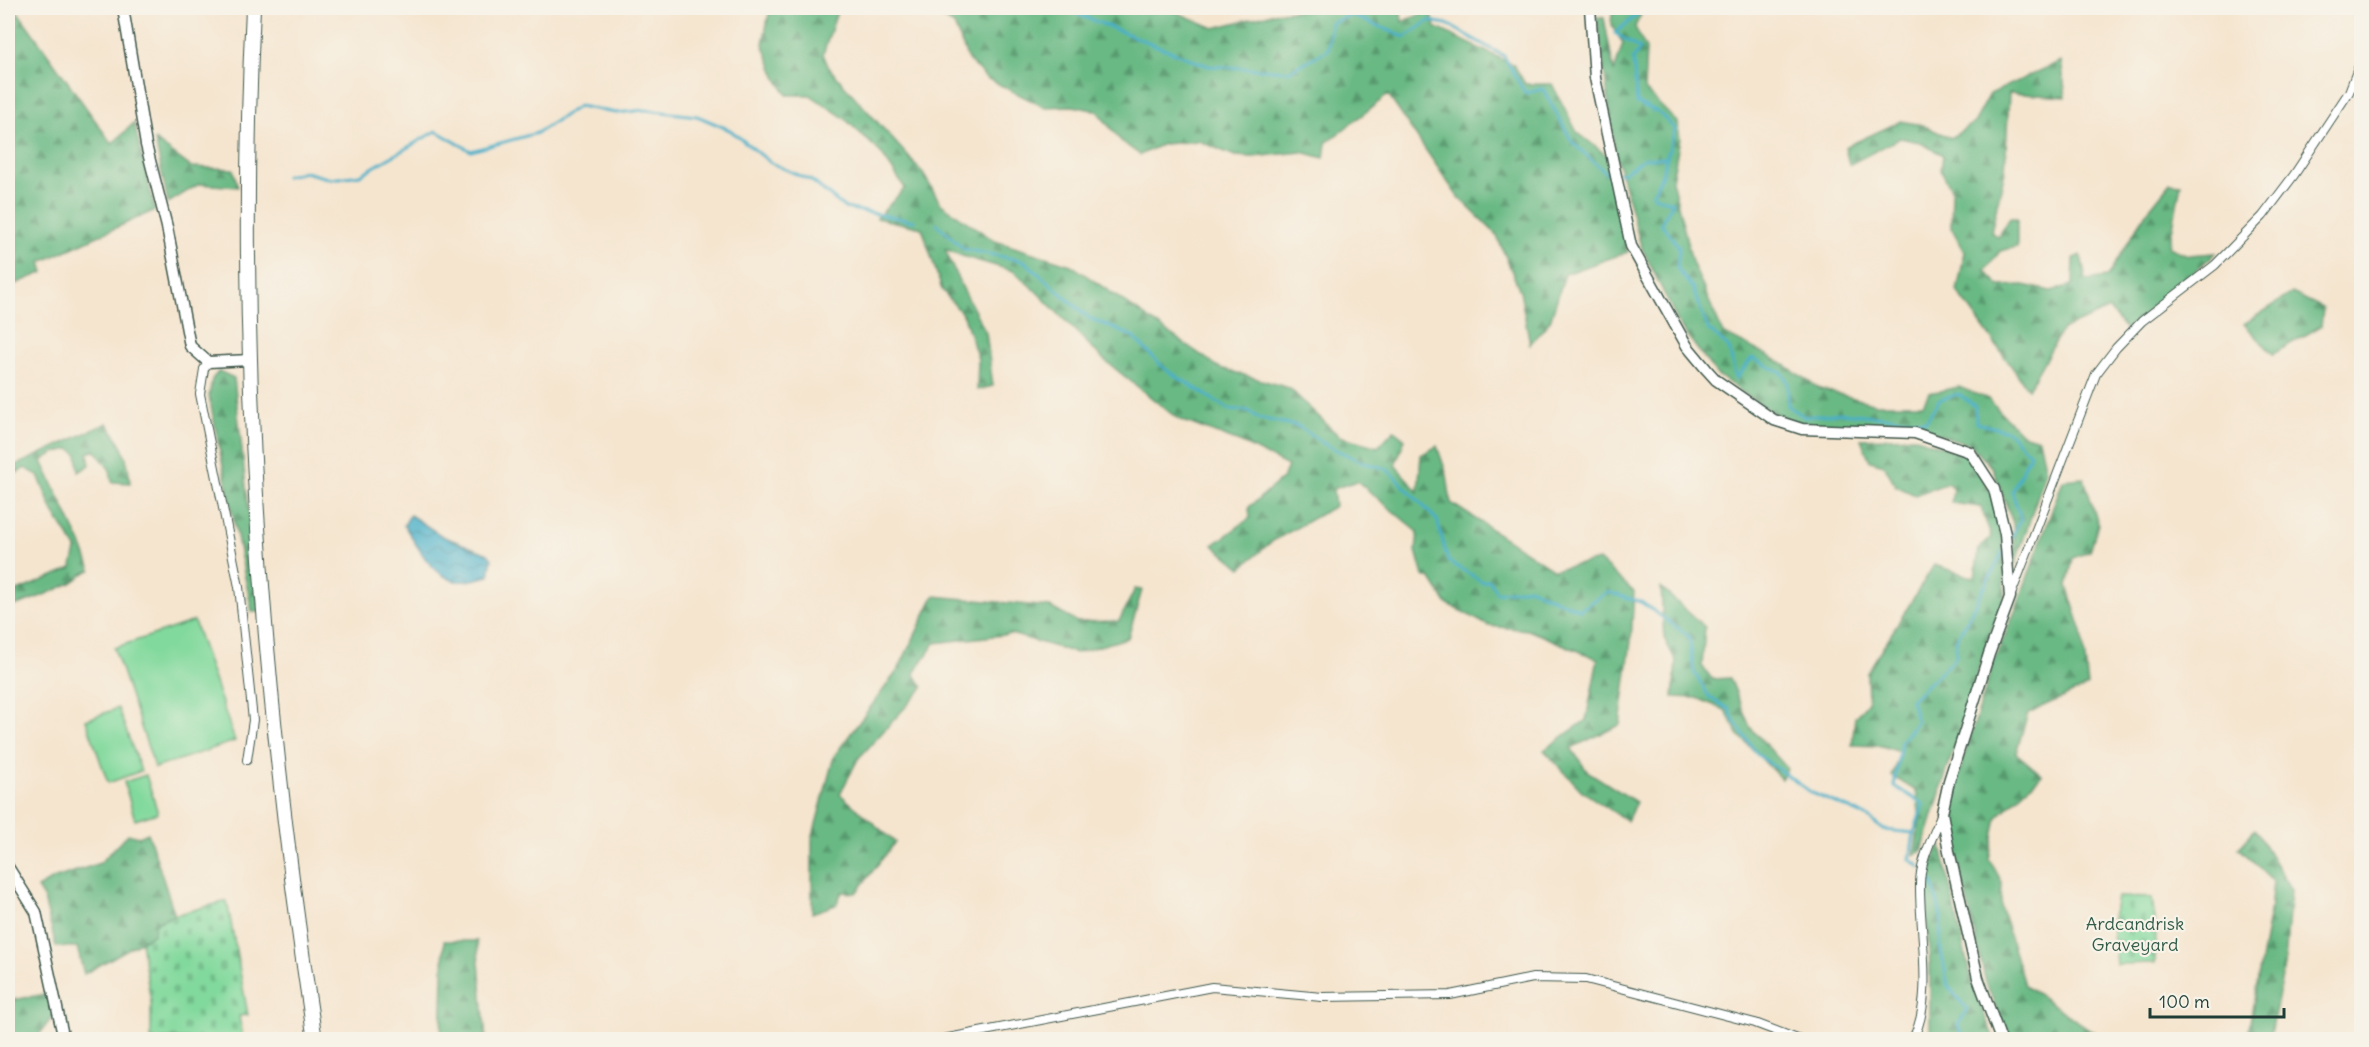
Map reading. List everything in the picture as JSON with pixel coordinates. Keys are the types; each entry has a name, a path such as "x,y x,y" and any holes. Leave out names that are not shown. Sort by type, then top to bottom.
{"highway":[{"path":"253,8 249,212 253,432 273,704 297,917 315,1040"}],"street":[{"path":"123,8 146,145 167,228 190,346 208,362 250,360"},
{"path":"1590,8 1595,78 1631,246 1687,346 1716,381 1774,420 1802,429 1915,433 1970,452 1994,489 2005,534 2010,597"},
{"path":"1912,1040 1919,1028 1924,980 1920,881 1928,850 1942,813 1949,781 1989,654 2096,374 2116,348 2142,321 2215,265 2263,216 2294,175 2349,92 2361,58"},
{"path":"208,362 204,369 200,394 239,587 253,720 247,760"},
{"path":"1942,813 1948,851 1978,978 2001,1040"},
{"path":"8,867 36,912 64,1040"},
{"path":"938,1040 1212,987 1323,997 1450,995 1533,978 1586,980 1755,1023 1800,1040"}],"green space":[{"path":"8,8 15,8 112,144 134,123 155,210 41,262 44,272 8,287"},
{"path":"770,8 842,8 838,9 823,54 829,68 922,172 941,204 995,241 1071,265 1220,368 1289,388 1339,436 1378,447 1394,430 1405,439 1395,465 1418,492 1421,455 1437,446 1447,475 1451,503 1554,570 1599,560 1634,592 1631,641 1620,725 1571,748 1587,771 1636,802 1627,821 1582,791 1544,750 1586,720 1598,659 1528,630 1489,626 1446,603 1431,579 1423,576 1416,551 1418,532 1357,481 1333,489 1335,506 1271,542 1241,568 1213,545 1250,518 1249,507 1283,478 1288,466 1242,443 1178,419 1103,359 1013,271 945,249 986,333 993,386 977,390 978,359 964,316 942,290 922,228 877,218 905,188 881,153 844,118 810,95 787,95 777,79 763,44"},
{"path":"872,8 1157,8 1176,12 1214,28 1278,12 1310,8 1395,8 1401,12 1402,22 1431,10 1435,27 1514,65 1525,84 1552,84 1577,132 1606,155 1628,252 1565,274 1550,321 1530,344 1520,291 1496,234 1458,197 1388,95 1326,143 1324,158 1302,152 1253,157 1235,156 1199,141 1163,144 1140,155 1121,141 1097,111 1073,106 1044,107 986,78 968,59 954,25 935,13 904,13"},
{"path":"1623,8 1644,8 1635,27 1646,49 1644,89 1677,122 1680,138 1672,180 1692,262 1723,333 1782,363 1820,389 1876,404 1923,404 1929,393 1959,387 1988,399 2022,434 2039,439 2046,471 2015,565 2013,523 1993,469 1971,445 1915,426 1830,427 1799,423 1773,413 1716,374 1680,326 1641,246 1615,151 1597,17 1604,18 1614,72 1623,43 1611,25 1612,13"},
{"path":"2061,61 2066,97 2009,93 2005,171 1991,232 1998,237 2010,218 2017,218 2017,247 2000,251 1985,271 2000,286 2023,285 2051,291 2073,285 2074,258 2081,255 2086,280 2107,277 2146,213 2170,183 2181,184 2169,247 2188,255 2216,253 2126,330 2109,309 2062,330 2028,389 1957,291 1965,252 1951,227 1952,191 1941,170 1943,155 1919,142 1900,138 1849,165 1845,147 1901,121 1922,125 1951,138 1974,123 1990,94"},
{"path":"155,140 191,167 233,169 238,187 199,184 168,203"},
{"path":"2292,293 2323,308 2321,326 2273,354 2244,324"},
{"path":"219,371 234,378 260,612 252,612 209,396 212,379"},
{"path":"107,423 124,451 130,483 112,482 110,470 95,450 88,453 90,465 79,472 77,454 70,449 54,453 42,461 91,570 63,587 8,608 8,595 72,568 76,548 53,512 38,475 25,468 8,478 8,469"},
{"path":"1914,437 1966,455 1990,489 2003,536 2005,593 1985,648 1922,851 1914,856 1920,818 1916,791 1892,776 1900,752 1882,746 1852,745 1855,717 1868,702 1867,673 1934,565 1975,578 1979,549 1991,537 1981,507 1951,503 1953,490 1948,483 1915,495 1896,486 1884,465 1870,461 1861,439"},
{"path":"2084,478 2098,524 2090,551 2073,558 2067,586 2082,632 2088,686 2028,713 2016,753 2042,775 1997,817 1989,859 2002,882 2001,906 2024,985 2104,1039 2009,1039 1986,983 1947,812 1994,661 2016,609 2063,480"},
{"path":"1661,588 1705,627 1702,666 1712,679 1730,678 1750,727 1787,768 1781,779 1738,734 1725,710 1697,698 1673,697 1676,661 1664,638"},
{"path":"1135,589 1142,590 1128,638 1076,653 1011,634 935,643 914,673 923,688 858,759 840,794 895,842 856,893 842,892 836,905 812,913 812,839 834,756 898,670 934,596 1050,607 1077,622 1119,621"},
{"path":"194,621 235,741 155,768 114,648"},
{"path":"118,708 141,771 108,783 86,720"},
{"path":"146,775 158,813 135,820 124,782"},
{"path":"2255,829 2291,890 2285,961 2270,1039 2247,1039 2270,911 2273,881 2239,848"},
{"path":"148,833 175,915 155,923 154,934 84,974 77,947 56,947 44,899 37,888 53,879 100,863 128,834 139,837"},
{"path":"1940,842 1972,984 1994,1039 1932,1039 1930,1034 1930,968 1925,885"},
{"name":"Ardcandrisk Graveyard","path":"2117,897 2152,898 2156,928 2155,963 2116,964 2112,922"},
{"path":"227,901 248,1015 239,1016 243,1039 151,1039 151,1002 141,942 154,934 155,924 175,915"},
{"path":"444,941 477,941 486,1039 441,1039"},
{"path":"52,993 54,1015 36,1039 8,1040 8,1001"}],"water":[{"path":"410,515 442,536 488,554 492,559 489,576 468,581 455,581 438,572 425,558 404,525"}],"waterway":[{"path":"1062,8 1208,66 1289,71 1328,50 1331,23 1351,15 1405,37 1429,21 1447,24 1504,56 1525,93 1543,89 1573,143 1606,173 1613,173"},
{"path":"1638,8 1637,15 1615,33 1640,49 1633,59 1637,103 1658,112 1675,129 1661,177 1652,195 1673,203 1661,223 1679,247 1677,268 1693,289 1708,329 1729,348 1736,379 1752,358 1782,373 1788,382 1788,406 1805,417 1842,413 1926,421 1939,400 1959,394 1975,406 1976,423 2008,431 2030,454 2012,492 2021,519 2009,541"},
{"path":"286,176 305,172 331,179 360,175 436,131 471,151 537,133 579,106 616,113 645,110 697,116 730,130 771,163 812,181 845,208 914,221"},
{"path":"1619,173 1623,173 1645,158 1665,158"},
{"path":"937,224 964,249 1024,261 1089,318 1132,336 1165,369 1228,409 1250,411 1258,418 1298,426 1326,445 1362,462 1387,469 1437,520 1448,561 1483,582 1489,580 1497,593 1529,588 1580,610 1607,592 1641,602 1689,636 1694,672 1710,698 1729,709 1734,721 1758,755 1812,793 1866,816 1884,830 1914,833"},
{"path":"1920,867 1910,859 1914,833 1923,804 1894,786 1901,742 1917,721 1911,700 1956,657 1956,641 2003,552"},
{"path":"1924,872 1933,884 1941,916 1940,946 1948,986 1967,1009 1958,1025 1964,1040"}]}
